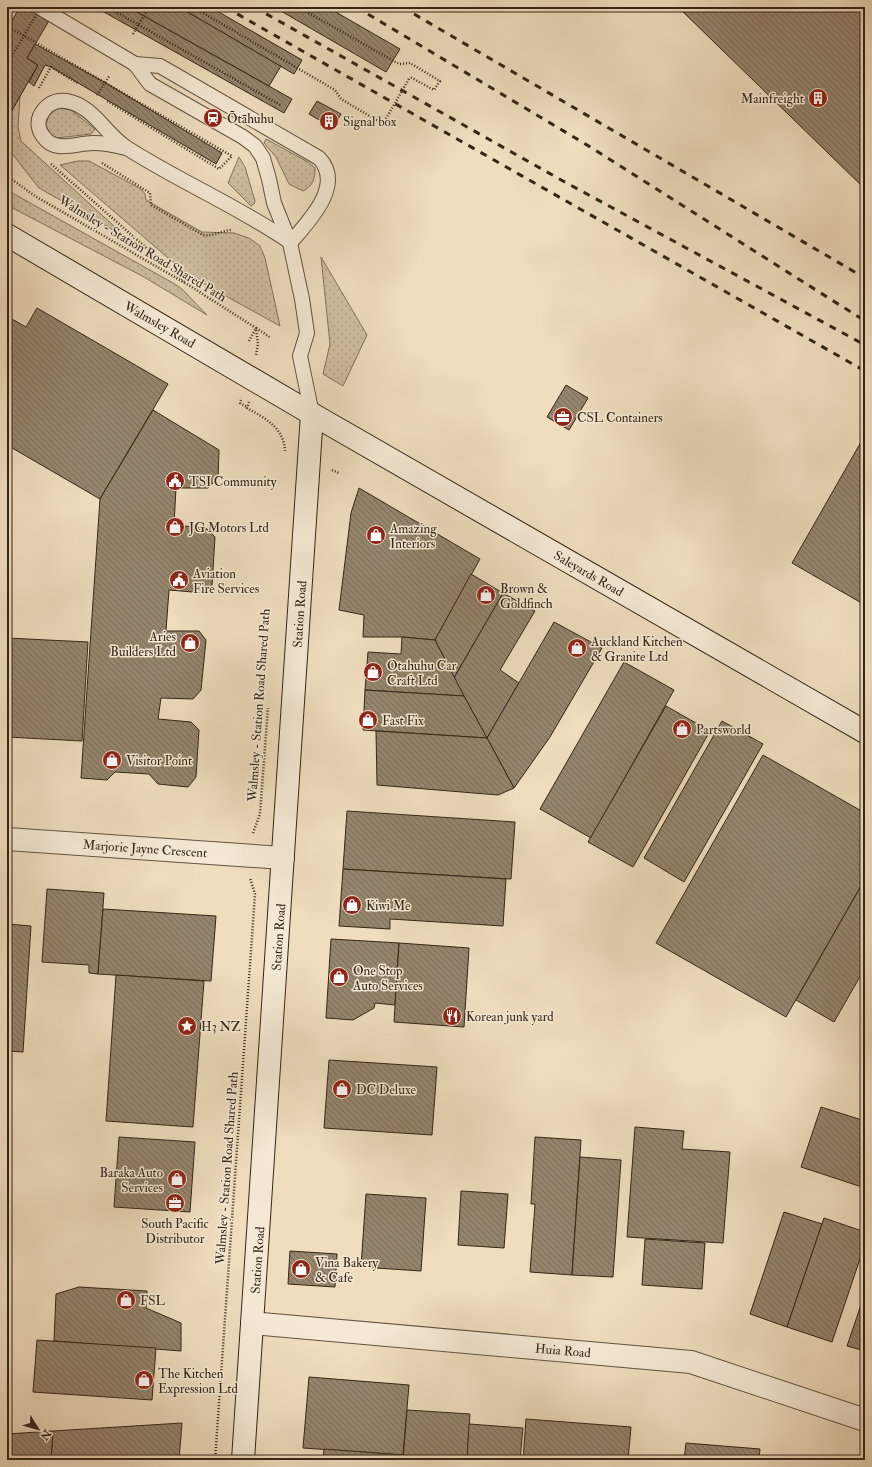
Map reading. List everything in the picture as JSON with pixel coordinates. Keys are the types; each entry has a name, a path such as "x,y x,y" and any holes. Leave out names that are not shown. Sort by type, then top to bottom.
{"street":[{"name":"Walmsley Road","path":"7,235 312,414"},
{"name":"Saleyards Road","path":"312,414 865,732"},
{"name":"Station Road","path":"243,1460 284,858 312,414"},
{"name":"Marjorie Jayne Crescent","path":"7,839 284,858"},
{"name":"Huia Road","path":"252,1323 691,1362 865,1420"}],"lane":[{"path":"40,7 135,64 150,84 244,137 255,146 263,158 274,203 290,243 302,299 307,333 300,356 312,414"},
{"path":"135,64 160,66 319,158 325,165 329,175 323,198 312,218 290,243"},
{"path":"126,148 92,143 66,147 53,145 44,137 39,128 39,118 45,108 53,101 65,101 78,105 92,115 126,148 251,216 290,243"}],"path":[{"path":"7,64 40,7"},
{"path":"107,7 282,106"},
{"path":"133,34 148,8 143,7"},
{"path":"193,7 335,90 341,99 383,124 410,77 434,90 440,81 410,64 399,64 298,7"},
{"path":"7,26 232,156 219,169 104,99"},
{"path":"101,163 150,193 150,205 204,235 210,236 224,230 238,232"},
{"name":"Walmsley - Station Road Shared Path","path":"7,176 35,196 190,286 271,338"},
{"path":"249,341 256,328"},
{"path":"256,328 258,344"},
{"path":"240,400 240,403 247,408 266,418 280,434 285,444 285,457"},
{"path":"247,408 248,403"},
{"name":"Walmsley - Station Road Shared Path","path":"253,833 260,814 268,704"},
{"name":"Walmsley - Station Road Shared Path","path":"216,1460 255,894 250,878"}],"shaded area":[{"path":"20,96 18,127 21,141 127,238 39,188 10,151 7,147 7,119"},
{"path":"59,108 71,110 95,129 91,134 57,138 48,133 46,124 50,113"},
{"path":"266,139 308,162 315,168 315,176 309,187 303,191 289,184 276,157 264,143"},
{"path":"239,157 245,167 255,201 251,206 228,183"},
{"path":"78,161 89,161 141,189 145,194 146,200 202,232 234,233 249,238 260,246 265,258 280,326 188,275 60,165"},
{"path":"7,190 173,283 182,289 207,315 144,277 7,205"},
{"path":"321,257 367,335 343,386 323,374 330,344"}],"building":[{"path":"20,7 57,7 27,58 38,65 7,119 7,29"},
{"path":"95,7 128,7 292,99 284,113"},
{"path":"128,7 179,7 281,66 269,86"},
{"path":"179,7 210,7 302,60 294,74"},
{"path":"274,7 327,7 400,49 386,72"},
{"name":"Mainfreight","path":"678,7 865,7 865,189"},
{"path":"35,44 106,83 222,153 216,164 51,67 45,65 34,86 29,82 38,65 27,58"},
{"name":"Signal box","path":"317,101 341,114 333,128 309,114"},
{"path":"37,308 168,384 100,499 7,445 7,323 10,318 26,327"},
{"path":"566,385 588,398 569,430 547,417"},
{"path":"153,410 219,450 218,478 208,488 176,488 174,525 206,528 215,537 212,586 204,593 169,590 166,631 199,631 206,640 201,690 193,699 161,698 158,719 191,722 199,730 196,777 188,787 158,784 149,774 115,772 107,780 81,778 100,499"},
{"path":"865,435 865,605 792,563"},
{"path":"359,488 480,559 435,640 402,637 363,637 364,615 339,610 351,513"},
{"path":"471,574 503,593 454,678 435,640"},
{"path":"503,593 535,611 500,670 519,683 487,738 454,678"},
{"path":"554,622 602,648 550,737 514,788 487,738"},
{"path":"402,637 435,640 464,696 365,690 368,652 401,654"},
{"path":"7,638 88,642 82,741 7,737"},
{"path":"624,662 674,690 591,838 540,809"},
{"path":"365,690 464,696 487,738 363,730"},
{"path":"666,706 710,731 633,867 588,842"},
{"path":"722,721 763,744 684,882 644,858"},
{"path":"376,731 487,738 514,788 498,795 377,785"},
{"path":"763,755 865,813 865,879 786,1017 656,943"},
{"path":"347,811 515,822 511,879 343,869"},
{"path":"343,869 506,879 503,926 390,919 390,929 339,926"},
{"path":"865,879 865,968 834,1022 796,1000"},
{"path":"47,889 104,893 98,974 89,973 89,965 42,962"},
{"path":"103,909 216,916 211,981 98,974"},
{"path":"7,924 31,926 23,1052 7,1051"},
{"path":"331,939 399,943 395,1005 375,1003 374,1008 353,1020 326,1018"},
{"path":"399,943 469,948 464,1027 394,1022"},
{"path":"116,975 204,981 193,1127 106,1121"},
{"path":"329,1060 437,1067 432,1135 324,1128"},
{"path":"821,1107 865,1121 865,1188 801,1167"},
{"path":"635,1127 684,1131 682,1149 730,1152 723,1243 627,1237"},
{"path":"119,1137 195,1142 190,1212 114,1207"},
{"path":"535,1137 581,1140 572,1275 530,1272 535,1204 531,1204"},
{"path":"580,1157 621,1160 613,1277 572,1275"},
{"path":"461,1191 508,1194 504,1248 458,1245"},
{"path":"366,1194 426,1198 421,1271 361,1267"},
{"path":"784,1212 822,1224 787,1327 750,1314"},
{"path":"824,1218 865,1232 865,1244 832,1342 787,1327"},
{"path":"645,1239 705,1243 702,1289 642,1285"},
{"path":"290,1251 337,1254 335,1287 288,1284"},
{"path":"79,1287 147,1291 146,1308 181,1323 181,1351 54,1341 56,1294"},
{"path":"865,1293 865,1351 847,1346"},
{"path":"37,1340 156,1348 152,1400 33,1392"},
{"path":"309,1377 409,1385 403,1455 303,1448"},
{"path":"407,1410 470,1414 467,1460 403,1460"},
{"path":"526,1419 631,1427 628,1460 523,1460"},
{"path":"182,1423 179,1460 51,1460 53,1431"},
{"path":"469,1424 523,1428 520,1460 467,1460"},
{"path":"53,1431 51,1460 7,1460 7,1434"},
{"path":"686,1443 760,1449 759,1460 684,1460"},
{"path":"324,1449 403,1455 403,1460 323,1460"}],"railway":[{"path":"225,7 865,371"},
{"path":"254,7 563,181 865,345"},
{"path":"356,7 587,145 865,321"},
{"path":"402,7 865,278"}],"place":[{"name":"Mainfreight","path":"818,98"},
{"name":"Ōtāhuhu","path":"213,118"},
{"name":"Signal box","path":"329,121"},
{"name":"CSL Containers","path":"563,417"},
{"name":"TSI Community","path":"175,481"},
{"name":"JG Motors Ltd","path":"175,527"},
{"name":"Amazing Interiors","path":"376,535"},
{"name":"Aviation Fire Services","path":"179,580"},
{"name":"Brown & Goldfinch","path":"486,595"},
{"name":"Aries Builders Ltd","path":"190,643"},
{"name":"Auckland Kitchen & Granite Ltd","path":"577,648"},
{"name":"Otahuhu Car Craft Ltd","path":"373,672"},
{"name":"Fast Fix","path":"368,720"},
{"name":"Partsworld","path":"682,729"},
{"name":"Visitor Point","path":"112,760"},
{"name":"Kiwi Me","path":"352,905"},
{"name":"One Stop Auto Services","path":"339,977"},
{"name":"Korean junk yard","path":"452,1016"},
{"name":"H3 NZ","path":"187,1026"},
{"name":"DC Deluxe","path":"342,1089"},
{"name":"Baraka Auto Services","path":"177,1179"},
{"name":"South Pacific Distributor","path":"175,1203"},
{"name":"Vina Bakery & Cafe","path":"301,1269"},
{"name":"FSL","path":"126,1300"},
{"name":"The Kitchen Expression Ltd","path":"144,1380"}]}
